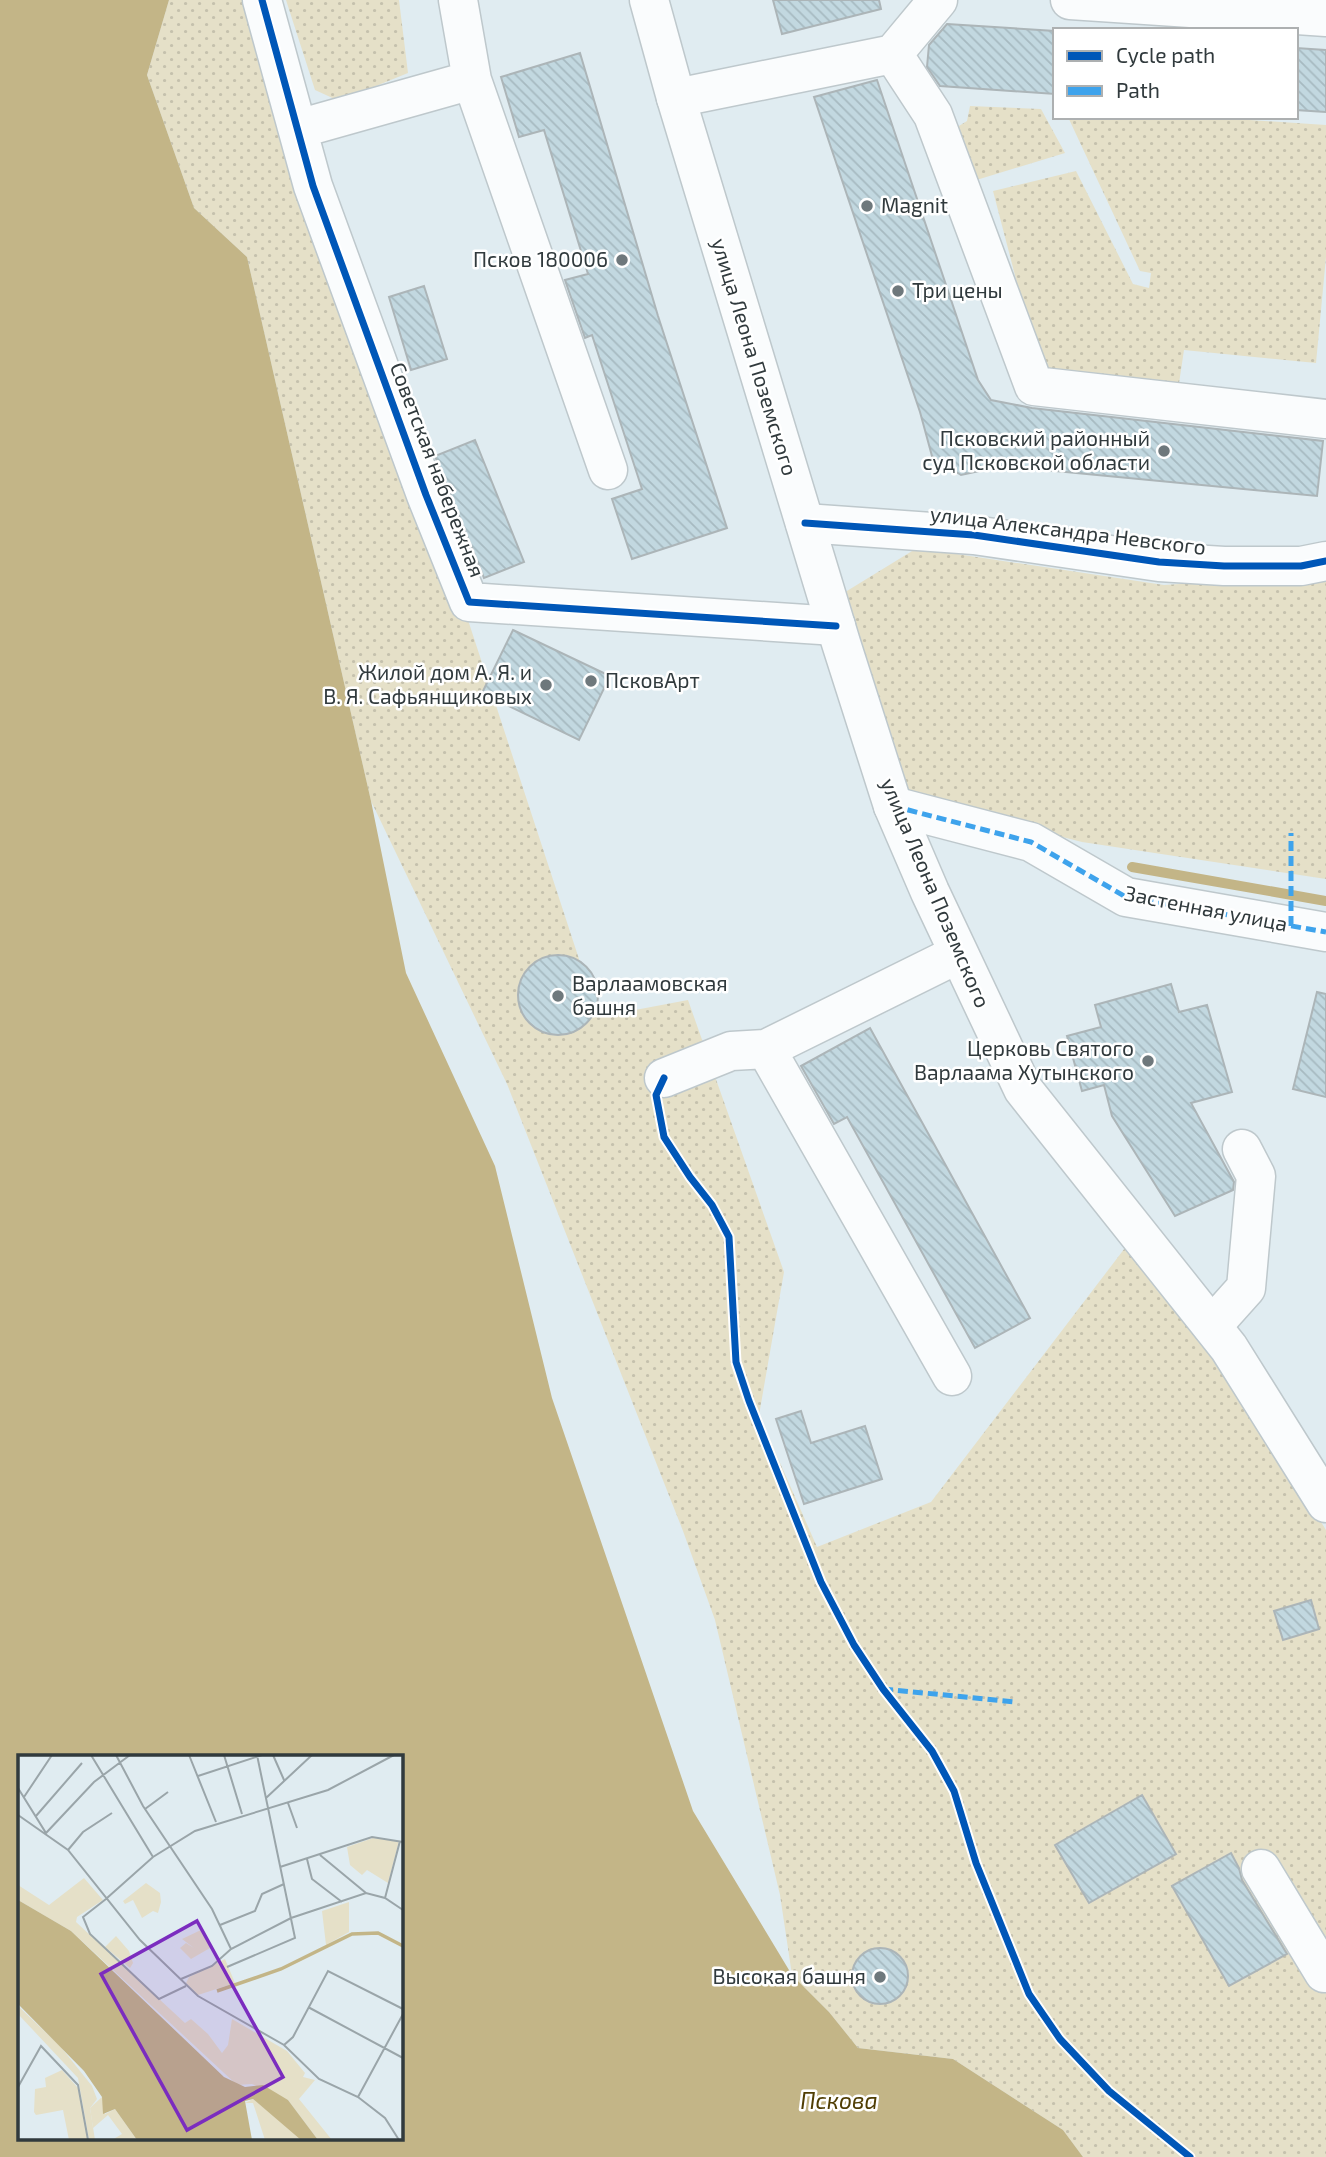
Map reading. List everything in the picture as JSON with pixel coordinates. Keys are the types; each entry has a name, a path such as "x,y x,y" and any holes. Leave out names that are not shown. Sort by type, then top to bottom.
{"street":[{"name":"Советская набережная","path":"262,0 313,186 426,495 469,602 836,626"},
{"path":"458,0 472,80 608,470"},
{"name":"улица Леона Поземского","path":"649,0 676,98 893,806 958,954 1023,1089 1229,1348 1326,1503"},
{"path":"676,98 893,54 938,0"},
{"path":"1070,0 1326,17"},
{"path":"893,54 933,115 1034,386 1326,419"},
{"path":"298,129 472,80"},
{"name":"улица Александра Невского","path":"805,523 974,535 1159,562 1301,566 1326,561"},
{"name":"Застенная улица","path":"893,806 1031,842 1126,897 1326,932"},
{"path":"664,1078 731,1051 766,1049 958,954"},
{"path":"766,1049 952,1376"},
{"path":"1212,1326 1246,1288 1256,1176 1242,1149"},
{"path":"1261,1869 1324,1973 1326,1972"}],"shaded area":[{"path":"169,0 265,0 598,1017 688,1000 784,1272 759,1415 817,1547 931,1502 1128,1244 1227,1371 1326,1530 1326,2157 1083,2157 1063,2130 953,2059 858,2048 829,2012 792,1975 780,1895 715,1620 683,1531 507,1084 371,801 247,257 194,208 147,75"},
{"path":"286,0 399,0 408,73 339,101 315,90"},
{"path":"970,106 1041,109 1065,153 970,182 954,129 967,121"},
{"path":"1069,119 1234,119 1326,125 1326,257 1316,363 1184,350 1178,390 1041,375 993,191 1076,171 1133,284 1149,288 1151,273 1140,271"},
{"path":"917,548 1164,585 1326,575 1326,879 1082,842 902,796 842,594"}],"water":[{"name":"Пскова","path":"0,0 169,0 147,75 194,208 247,257 371,801 406,973 495,1166 552,1398 693,1811 792,1975 829,2012 858,2048 953,2059 1063,2130 1083,2157 0,2157"}],"building":[{"path":"773,0 879,0 881,9 782,34"},
{"path":"947,24 1053,31 1053,94 940,86 927,67 929,45"},
{"path":"1298,48 1326,50 1326,112 1298,110"},
{"path":"580,53 658,316 727,528 632,559 612,499 642,489 592,335 585,338 565,280 588,274 544,130 519,137 501,77"},
{"path":"877,80 978,380 991,400 1032,408 1323,441 1317,496 1003,466 961,475 932,456 920,412 814,97"},
{"path":"424,286 447,359 411,370 389,297"},
{"path":"475,440 524,562 484,578 435,456"},
{"name":"Жилой дом А. Я. и В. Я. Сафьянщиковых","path":"513,630 610,676 579,740 482,693"},
{"name":"Варлаамовская башня","path":"558,955 573,958 586,967 595,980 598,995 595,1010 586,1023 573,1032 558,1035 543,1032 530,1023 521,1010 518,995 521,980 530,967 543,958"},
{"name":"Церковь Святого Варлаама Хутынского","path":"1171,984 1179,1012 1207,1005 1232,1092 1191,1103 1234,1182 1233,1190 1175,1216 1112,1116 1104,1085 1082,1091 1067,1036 1101,1027 1095,1005"},
{"path":"1317,992 1326,994 1326,1097 1293,1089"},
{"path":"870,1028 1030,1318 975,1348 847,1117 834,1124 801,1066"},
{"path":"801,1411 811,1443 865,1426 882,1479 804,1504 776,1419"},
{"path":"1311,1600 1319,1629 1283,1640 1274,1611"},
{"path":"1142,1795 1176,1854 1089,1903 1055,1845"},
{"path":"1231,1853 1242,1880 1287,1954 1229,1986 1172,1886"},
{"name":"Высокая башня","path":"874,1948 886,1948 900,1956 908,1970 906,1987 900,1996 886,2004 874,2004 857,1992 852,1982 852,1970 864,1953"}],"waterway":[{"path":"1132,867 1326,901"}],"marked path":[{"path":"893,806 1031,842 1126,897 1326,932"},
{"path":"1291,833 1291,926"},
{"path":"883,1689 1016,1702"}],"cycle path":[{"path":"262,0 313,186 426,495 469,602 836,626"},
{"path":"805,523 974,535 1159,562 1224,566 1301,566 1326,561"},
{"path":"664,1078 656,1095 664,1137 712,1205 729,1237 736,1362 821,1582 854,1645 883,1689 932,1751 954,1791 976,1863 1029,1994 1060,2039 1109,2091 1190,2157"}],"place":[{"name":"Magnit","path":"867,206"},
{"name":"Псков 180006","path":"622,260"},
{"name":"Три цены","path":"898,291"},
{"name":"Псковский районный суд Псковской области","path":"1164,451"},
{"name":"ПсковАрт","path":"591,681"},
{"name":"Жилой дом А. Я. и В. Я. Сафьянщиковых","path":"546,685"},
{"name":"Варлаамовская башня","path":"558,996"},
{"name":"Церковь Святого Варлаама Хутынского","path":"1148,1061"},
{"name":"Высокая башня","path":"880,1977"}]}
